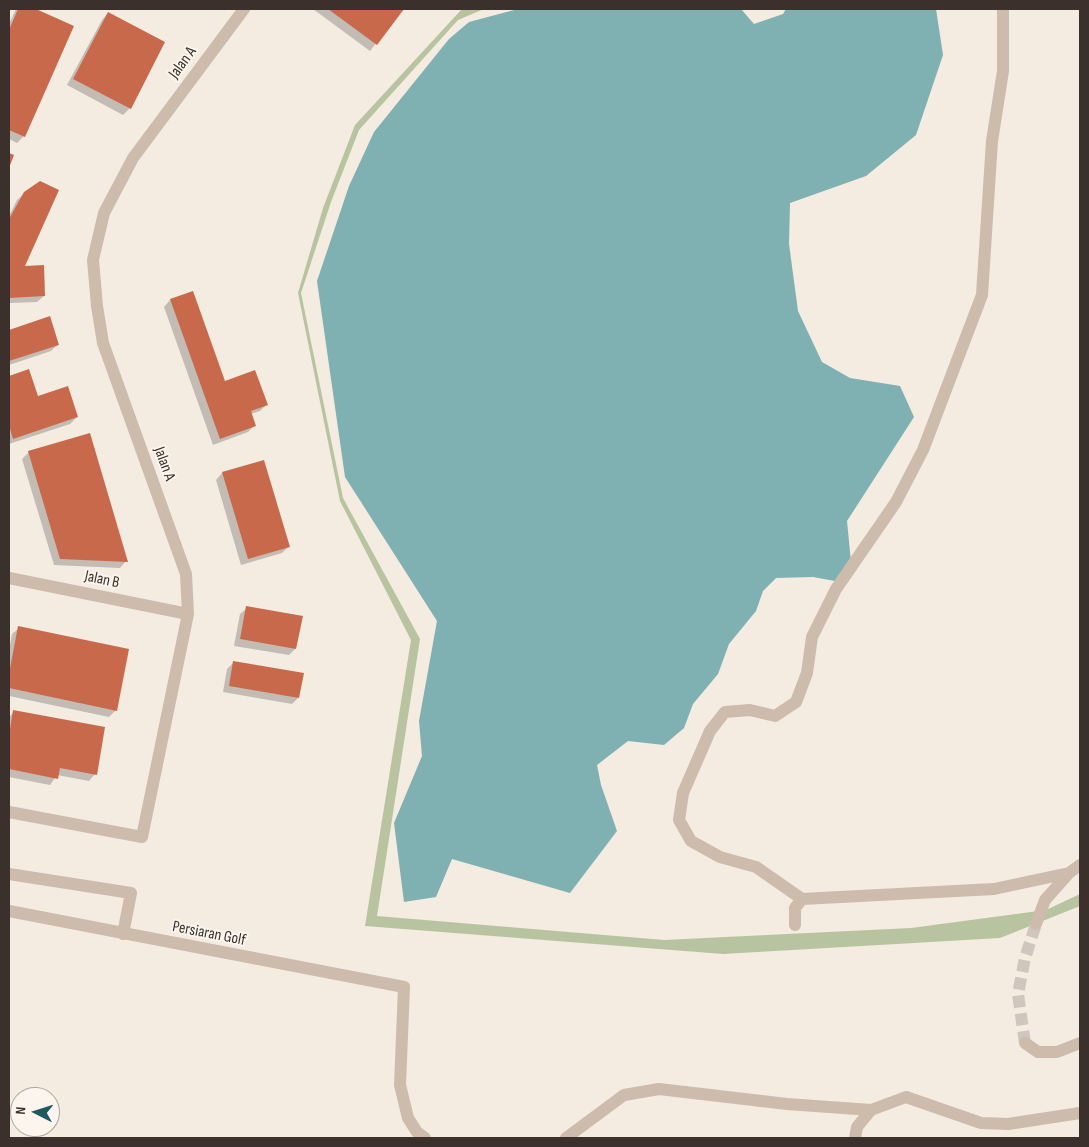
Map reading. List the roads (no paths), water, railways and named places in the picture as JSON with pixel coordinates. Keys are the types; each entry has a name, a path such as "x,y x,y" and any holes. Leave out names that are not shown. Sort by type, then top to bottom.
{"street":[{"name":"Jalan A","path":"9,812 142,837 188,614 186,574 103,343 97,306 94,260 104,213 133,158 244,9"},
{"path":"1003,9 1003,71 992,141 982,295 923,450 896,502 836,589 812,638 807,673 796,702 775,716 750,710 725,712 710,731 683,792 679,820 691,841 720,857 756,867 802,899 994,888 1033,882 1068,873"},
{"name":"Jalan B","path":"9,578 188,614"},
{"path":"1036,924 1046,900 1068,873 1080,865"},
{"path":"9,874 131,893 123,934"},
{"path":"796,925 795,908 802,899"},
{"name":"Persiaran Golf","path":"9,911 404,987 400,1084 408,1118 417,1132 425,1138"},
{"path":"1025,1043 1038,1052 1057,1052 1080,1043"},
{"path":"566,1138 624,1095 659,1089 786,1104 871,1110 906,1097 981,1123 1008,1124 1080,1113"},
{"path":"855,1138 857,1127 871,1110"}],"water":[{"path":"518,9 741,9 754,24 783,14 786,9 936,9 943,55 916,135 866,176 790,203 789,244 798,311 822,362 850,378 900,386 914,417 847,521 851,562 835,581 813,577 776,578 763,591 756,611 729,644 718,674 693,704 684,728 664,745 628,741 597,765 601,785 617,831 570,893 452,859 436,897 404,902 394,823 422,756 419,721 437,621 345,477 317,281 349,186 374,132 449,39 469,22"}],"tunnel":[{"path":"1025,1043 1018,994 1025,958 1036,924"}]}
